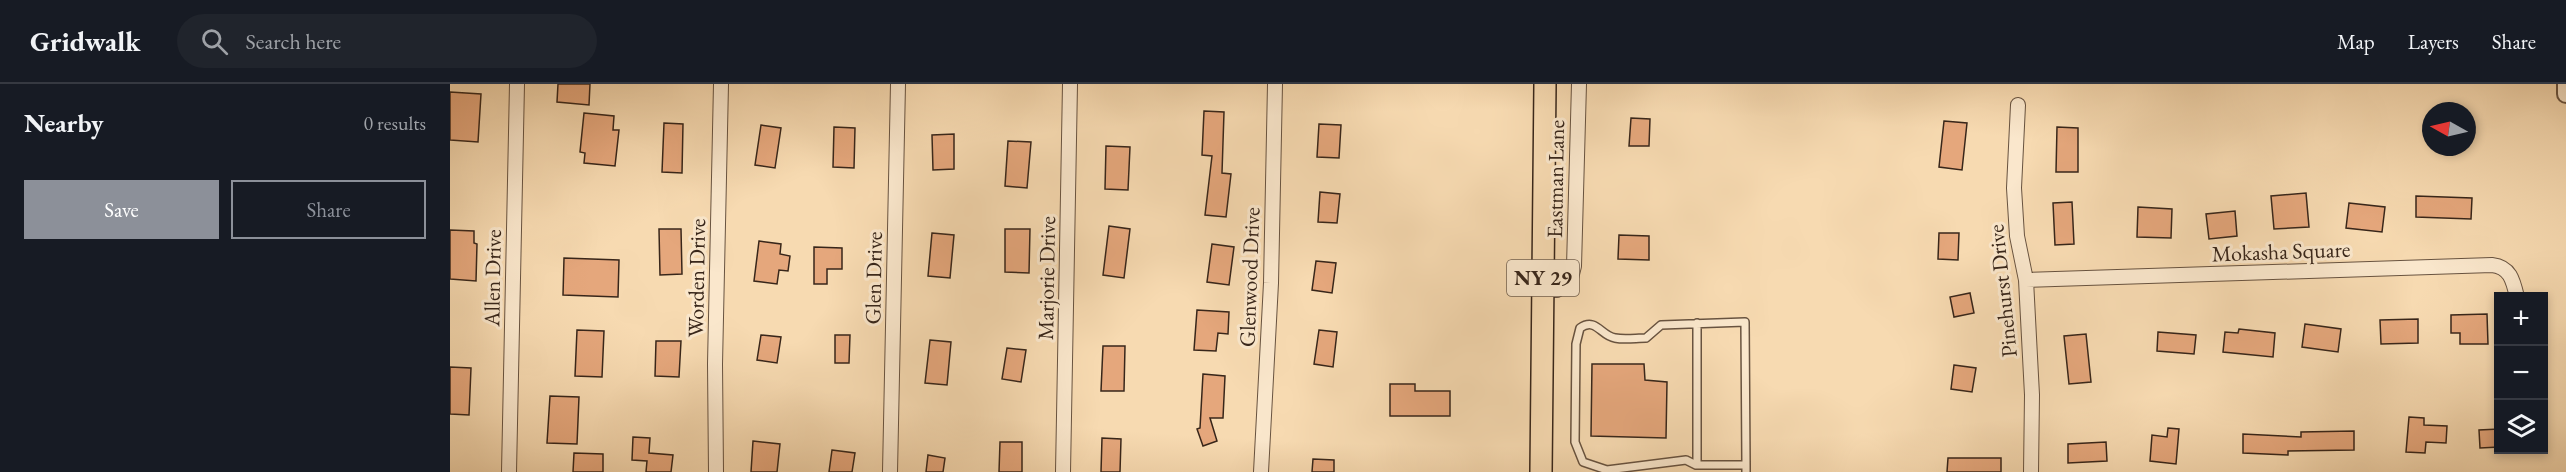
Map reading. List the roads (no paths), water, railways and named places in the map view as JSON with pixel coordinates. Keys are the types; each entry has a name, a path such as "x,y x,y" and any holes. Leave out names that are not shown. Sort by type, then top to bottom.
{"highway":[{"name":"NY 29","path":"1541,472 1545,84"}],"street":[{"name":"Allen Drive","path":"509,472 517,84"},
{"name":"Worden Drive","path":"716,472 715,364 721,84"},
{"name":"Glen Drive","path":"890,472 898,84"},
{"name":"Marjorie Drive","path":"1063,472 1070,84"},
{"name":"Glenwood Drive","path":"1261,472 1271,283 1275,84"},
{"name":"Eastman Lane","path":"1543,290 1557,290 1570,282 1574,266 1579,84"},
{"path":"2566,84 2566,94"},
{"name":"Pinehurst Drive","path":"2018,105 2014,188 2017,236 2026,280 2032,395 2031,472"},
{"name":"Mokasha Square","path":"2026,280 2492,265 2508,272 2515,292"}],"lane":[{"path":"1746,322 1746,468 1697,465 1686,460 1606,470 1583,462 1575,442 1576,344 1580,328 1590,324 1613,338 1646,338 1661,325 1696,323 1746,322"},
{"path":"1696,323 1697,465"}]}
